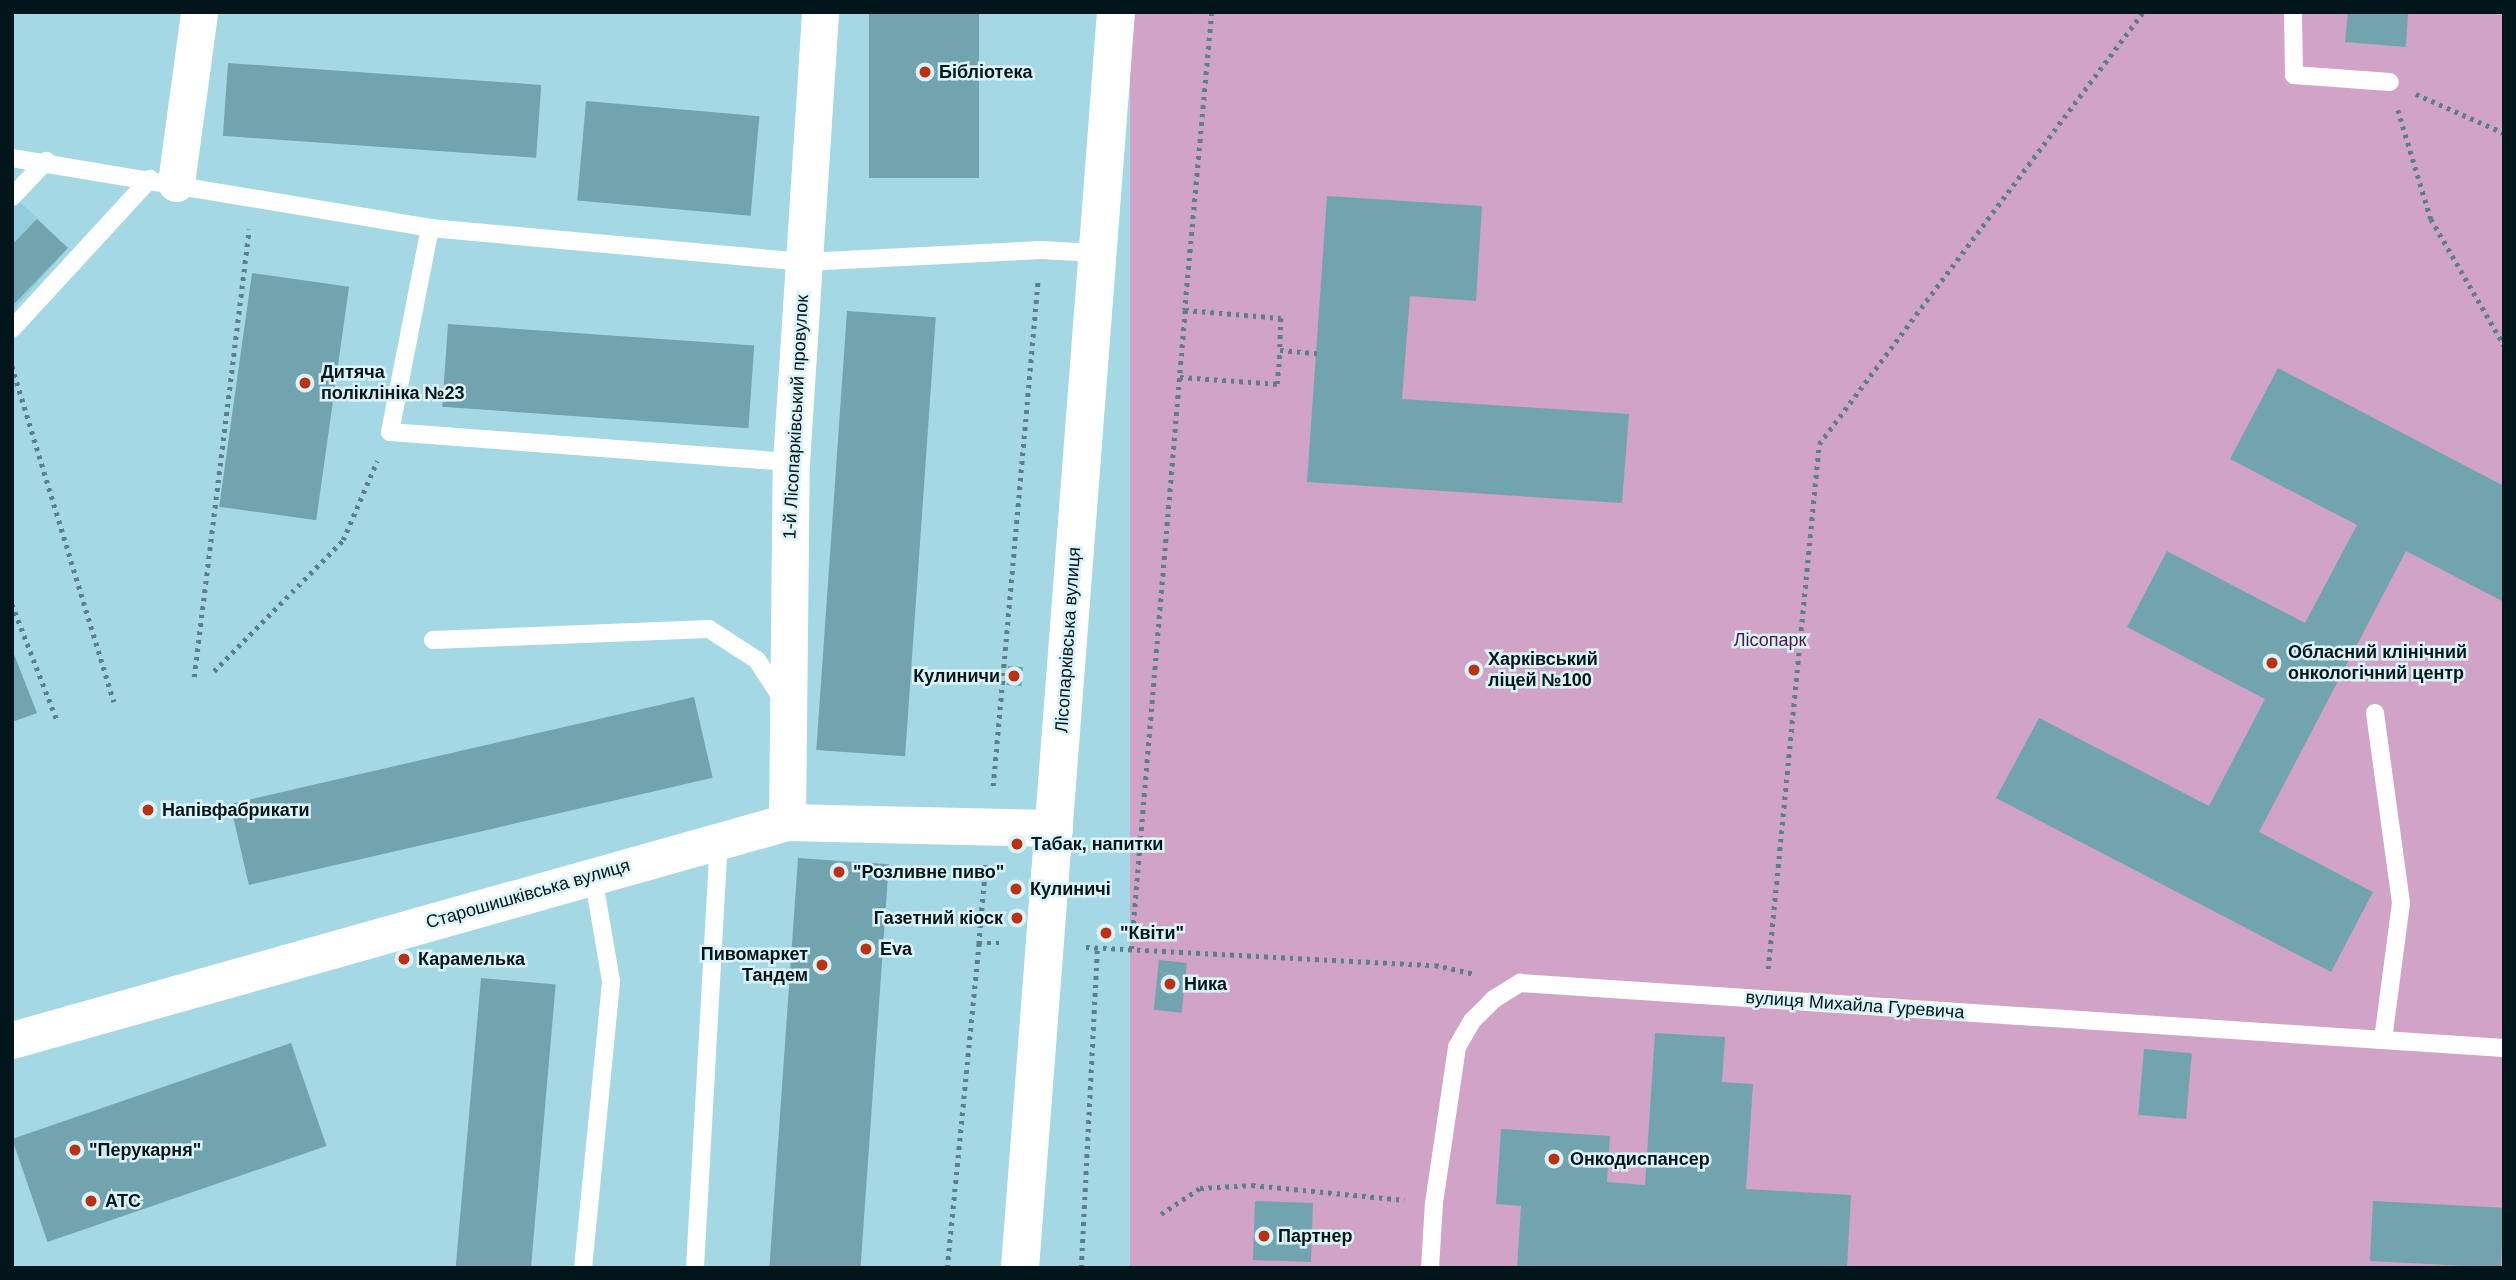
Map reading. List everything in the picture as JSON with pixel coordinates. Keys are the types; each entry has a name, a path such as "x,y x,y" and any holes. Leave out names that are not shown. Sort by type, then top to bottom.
{"street":[{"path":"163,181 200,12"},
{"name":"1-й Лісопарківський провулок","path":"787,822 791,462 820,12"},
{"name":"Лісопарківська вулиця","path":"1020,1268 1116,12"},
{"name":"Старошишківська вулиця","path":"12,1040 787,822 1054,828"}],"lane":[{"path":"2294,12 2294,75 2390,82"},
{"path":"12,158 46,161 430,228 804,262 1041,250 1098,253"},
{"path":"12,197 46,161"},
{"path":"12,328 163,181"},
{"path":"430,228 390,432 791,462"},
{"path":"433,640 709,629 757,660 788,708"},
{"path":"2375,713 2401,903 2383,1040"},
{"path":"695,1268 719,840"},
{"path":"583,1268 611,981 593,876"},
{"path":"1430,1268 1434,1203 1457,1047 1472,1021 1494,999 1520,983"},
{"name":"вулиця Михайла Гуревича","path":"1520,983 2504,1048"}],"path":[{"path":"1131,949 1212,12"},
{"path":"1765,1000 1819,444 2143,12"},
{"path":"2390,82 2504,133"},
{"path":"2390,82 2431,219 2504,345"},
{"path":"194,677 253,197"},
{"path":"947,1268 1041,250"},
{"path":"1181,377 1277,384 1280,350 1281,318 1185,310"},
{"path":"1280,350 1317,352"},
{"path":"12,366 114,702"},
{"path":"214,671 343,540 390,432"},
{"path":"12,604 57,720"},
{"path":"979,943 1435,965 1520,983"},
{"path":"1081,1268 1097,948"},
{"path":"1161,1214 1200,1188 1252,1185 1434,1203"}],"shaded area":[{"path":"12,194 68,248 12,311"}],"green space":[{"name":"Лісопарк","path":"1130,12 2504,12 2504,1268 1130,1268"}],"building":[{"path":"869,12 979,12 979,178 869,178"},
{"path":"2348,12 2408,12 2406,47 2345,42"},
{"path":"228,63 541,85 536,158 223,136"},
{"path":"586,101 759,116 751,216 577,201"},
{"path":"1327,196 1482,206 1476,301 1410,296 1402,399 1629,414 1622,503 1307,482"},
{"path":"37,219 68,248 12,306 12,245"},
{"path":"252,273 349,287 316,520 219,507"},
{"path":"847,311 936,317 905,756 816,750"},
{"path":"448,324 754,345 748,428 442,407"},
{"name":"Обласний клінічний онкологічний центр","path":"2278,368 2504,486 2504,602 2406,551 2259,832 2373,892 2331,972 1996,798 2039,718 2209,806 2265,699 2127,627 2167,551 2305,623 2357,525 2230,459"},
{"path":"12,649 37,713 12,722"},
{"name":"Кулиничи","path":"1008,666 1023,667 1022,686 1007,685"},
{"path":"694,697 713,778 249,885 230,804"},
{"path":"798,858 889,864 861,1268 769,1268"},
{"path":"1159,960 1187,963 1182,1013 1154,1010"},
{"path":"481,978 556,985 531,1268 456,1268"},
{"name":"Онкодиспансер","path":"1655,1033 1725,1037 1722,1082 1753,1084 1746,1189 1851,1195 1847,1268 1517,1268 1521,1206 1496,1204 1501,1129 1610,1136 1607,1182 1645,1185"},
{"name":"АТС","path":"291,1043 326,1146 48,1242 12,1139"},
{"path":"2144,1049 2192,1053 2186,1119 2138,1115"},
{"path":"1255,1201 1313,1203 1311,1262 1253,1260"},
{"path":"2373,1201 2504,1208 2501,1268 2370,1261"}],"place":[{"name":"Бібліотека","path":"925,72"},
{"name":"Дитяча поліклініка №23","path":"305,383"},
{"name":"Обласний клінічний онкологічний центр","path":"2272,663"},
{"name":"Харківський ліцей №100","path":"1474,670"},
{"name":"Кулиничи","path":"1014,676"},
{"name":"Напівфабрикати","path":"148,810"},
{"name":"Табак, напитки","path":"1017,844"},
{"name":"\"Розливне пиво\"","path":"839,872"},
{"name":"Кулиничі","path":"1016,889"},
{"name":"Газетний кіоск","path":"1017,918"},
{"name":"\"Квіти\"","path":"1106,933"},
{"name":"Eva","path":"866,949"},
{"name":"Карамелька","path":"404,959"},
{"name":"Пивомаркет Тандем","path":"822,965"},
{"name":"Ника","path":"1170,984"},
{"name":"\"Перукарня\"","path":"75,1150"},
{"name":"Онкодиспансер","path":"1554,1159"},
{"name":"АТС","path":"91,1201"},
{"name":"Партнер","path":"1264,1236"}]}
